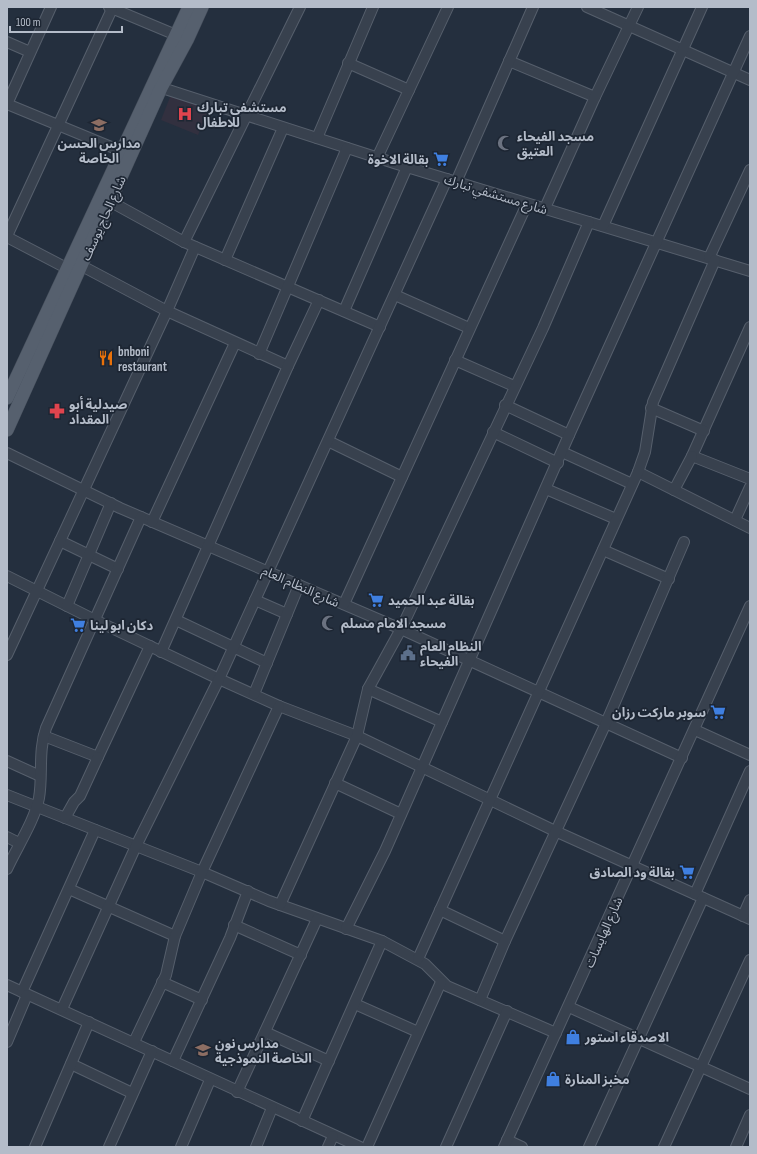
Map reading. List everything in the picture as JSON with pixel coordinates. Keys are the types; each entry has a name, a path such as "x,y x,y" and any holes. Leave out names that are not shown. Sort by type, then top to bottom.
{"main road":[{"name":"شارع الحاج يوسف","path":"7,430 105,199 157,86 176,35 189,7"},
{"name":"شارع الحاج يوسف","path":"105,199 121,151 157,86 187,40 202,7"},
{"name":"شارع الحاج يوسف","path":"8,396 76,270"}],"street":[{"path":"51,7 7,104 121,151"},
{"path":"184,242 300,7"},
{"path":"317,138 373,7"},
{"path":"377,158 448,7"},
{"path":"62,1009 136,846 219,679 395,295 452,181 533,7"},
{"path":"587,7 602,10 630,26 750,80"},
{"path":"545,208 595,97 638,7"},
{"path":"603,226 702,7"},
{"path":"176,35 111,8 59,126 7,237 235,343 288,366"},
{"path":"346,929 402,814 562,452 658,243 750,36"},
{"path":"7,42 30,52"},
{"path":"509,60 595,97"},
{"path":"348,63 410,90"},
{"name":"شارع مستشفي تبارك","path":"157,86 377,158 750,271"},
{"path":"225,260 283,128"},
{"path":"259,354 289,287 347,148"},
{"path":"344,311 407,167"},
{"path":"418,960 638,472 647,444 652,408 712,259 750,170"},
{"path":"105,199 184,242 380,327"},
{"path":"344,604 527,204"},
{"path":"280,905 356,736 368,690 401,630 494,432 505,405 543,328 589,222"},
{"path":"7,654 167,311 195,247"},
{"path":"395,295 469,328"},
{"path":"162,652 288,366 319,300"},
{"path":"674,490 704,431 750,327"},
{"path":"152,522 235,343"},
{"path":"455,360 514,386"},
{"path":"505,405 570,435"},
{"path":"652,408 704,431"},
{"path":"494,432 558,462"},
{"path":"328,441 402,477"},
{"path":"562,452 632,484"},
{"name":"شارع النظام العام","path":"7,453 152,522 344,604 682,758"},
{"path":"692,456 750,479"},
{"path":"638,472 750,528"},
{"path":"735,520 750,487"},
{"path":"546,489 616,519"},
{"path":"67,606 111,503"},
{"path":"7,869 36,807 44,736 141,517"},
{"path":"60,541 118,569"},
{"path":"480,1000 505,941 606,723 684,542"},
{"path":"603,550 669,579"},
{"path":"7,576 36,592 219,679 279,706 356,736 490,798 556,831 746,918 750,900"},
{"path":"254,694 299,585"},
{"path":"255,600 287,614"},
{"name":"شارع الهايسات","path":"506,1144 750,606"},
{"path":"176,620 267,663"},
{"path":"65,818 74,802 80,796 150,646"},
{"path":"368,690 442,722"},
{"path":"134,1042 168,968 175,936 202,872 279,706"},
{"path":"695,730 750,755"},
{"path":"44,736 98,757"},
{"path":"7,761 40,776"},
{"path":"590,1147 639,1039 750,771"},
{"path":"335,783 402,814"},
{"path":"7,795 202,872 280,905 382,942 425,964 441,982 455,990 508,1011 556,1033"},
{"path":"7,1042 25,994 95,830"},
{"path":"7,837 19,843"},
{"path":"69,890 109,906 175,936"},
{"path":"173,1061 202,1000 248,891"},
{"path":"440,910 505,941"},
{"path":"237,1092 317,919"},
{"path":"234,925 301,955"},
{"path":"302,1121 382,942"},
{"path":"664,1147 750,960"},
{"path":"162,982 202,1000"},
{"path":"367,1147 441,982"},
{"path":"7,985 134,1042 210,1080 360,1147"},
{"path":"355,1004 418,1032"},
{"path":"569,1007 750,1089"},
{"path":"446,1147 508,1011"},
{"path":"35,1147 89,1022"},
{"path":"265,1032 329,1061"},
{"path":"109,1147 152,1051"},
{"path":"71,1064 132,1093"},
{"path":"181,1147 210,1080"},
{"path":"256,1147 272,1108"},
{"path":"736,1147 750,1115"},
{"path":"328,1147 333,1136"},
{"path":"506,1144 522,1147"}],"shaded area":[{"name":"مستشفى تبارك للاطفال","path":"172,92 209,108 198,135 161,120"}],"place":[{"name":"مستشفى تبارك للاطفال","path":"185,114"},
{"name":"مدارس الحسن الخاصة","path":"99,125"},
{"name":"مسجد الفيحاء العتيق","path":"505,143"},
{"name":"بقالة الاخوة","path":"441,159"},
{"name":"bnboni restaurant","path":"106,358"},
{"name":"صيدلية أبو المقداد","path":"57,411"},
{"name":"بقالة عبد الحميد","path":"376,600"},
{"name":"مسجد الامام مسلم","path":"329,623"},
{"name":"دكان ابو لينا","path":"78,625"},
{"name":"النظام العام الفيحاء","path":"408,653"},
{"name":"سوبر ماركت رزان","path":"718,712"},
{"name":"بقالة ود الصادق","path":"687,872"},
{"name":"الاصدقاء استور","path":"573,1037"},
{"name":"مدارس نون الخاصة النموذجية","path":"203,1050"},
{"name":"مخبز المنارة","path":"553,1079"}]}
